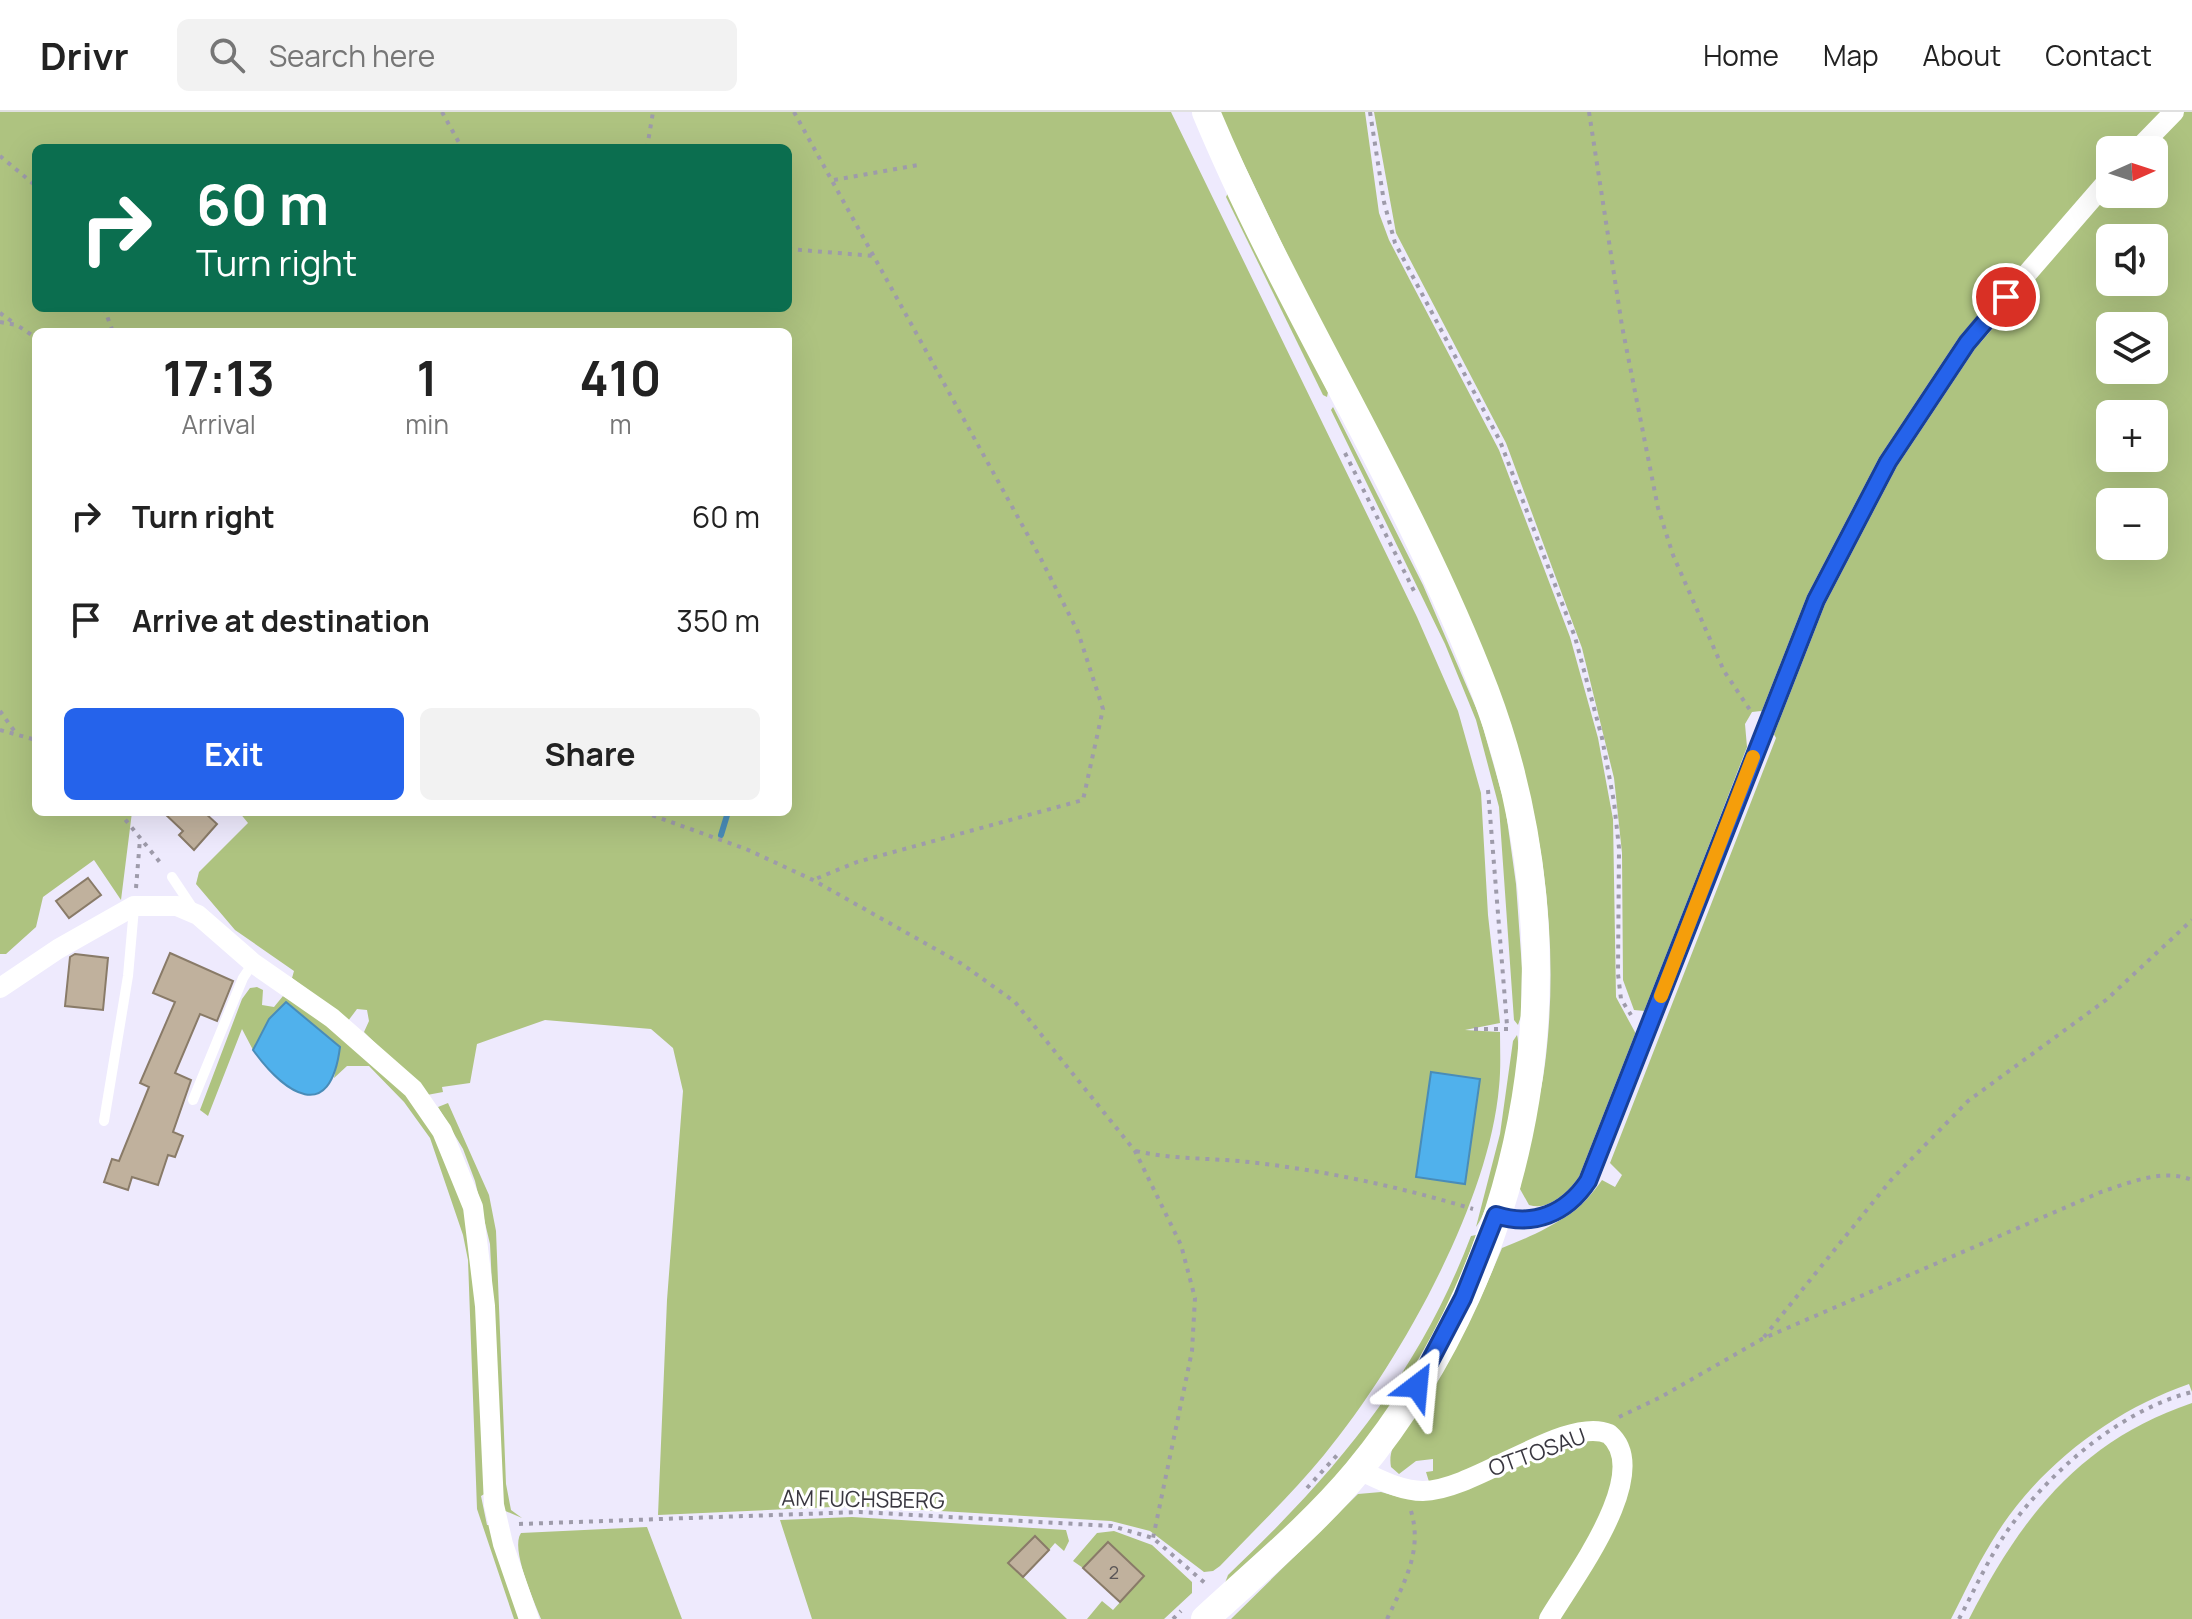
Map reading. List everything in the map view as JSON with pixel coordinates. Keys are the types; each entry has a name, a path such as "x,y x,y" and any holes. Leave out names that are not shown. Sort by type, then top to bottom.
{"main road":[{"path":"1205,1619 1283,1549 1349,1461 1417,1386 1473,1274 1480,1211 1527,1102 1536,1033 1533,904 1520,801 1506,749 1455,622 1206,112"}],"street":[{"path":"2151,136 2174,112"},
{"path":"1480,1211 1520,1221 1539,1219 1572,1201 1588,1181 1816,600 1888,462 1967,343 2096,194"},
{"path":"0,988 58,949 134,906 177,906 198,915 253,963 350,1033 425,1104 448,1144 473,1207 485,1306 492,1480 497,1524 529,1619"},
{"name":"OTTOSAU","path":"1349,1461 1395,1486 1424,1491 1449,1487 1530,1451 1588,1431 1603,1431 1615,1439 1624,1461 1621,1487 1605,1524 1549,1619"}],"lane":[{"path":"172,877 198,915"},
{"path":"104,1121 128,976 134,906"},
{"path":"193,1100 243,978 253,963"}],"path":[{"path":"442,112 460,144"},
{"path":"648,144 653,112"},
{"path":"794,112 834,180 1072,620 1103,709 1083,800 857,862 813,880"},
{"path":"1370,112 1384,202 1395,243 1500,441 1575,637 1602,738 1614,802 1619,848 1618,974 1621,999 1629,1012"},
{"path":"1589,112 1614,281 1658,508 1673,555 1724,671 1744,696 1751,711"},
{"path":"0,156 32,183"},
{"path":"834,180 918,165"},
{"path":"792,249 875,256"},
{"path":"0,313 32,335"},
{"path":"0,322 17,325"},
{"path":"1344,451 1422,608"},
{"path":"0,711 16,734"},
{"path":"0,730 32,739"},
{"path":"1487,787 1507,1042"},
{"path":"122,816 172,877"},
{"path":"654,816 746,849 813,880 962,964 1015,1002 1135,1151 1166,1209 1189,1271 1195,1298 1192,1351 1153,1538"},
{"path":"134,906 140,839"},
{"path":"1762,1339 1891,1180 1968,1101 2106,1000 2192,920"},
{"path":"1474,1029 1507,1029"},
{"path":"1135,1151 1159,1157 1253,1163 1362,1180 1480,1211"},
{"path":"1588,1431 1661,1397 1762,1339 2101,1192 2142,1178 2163,1176 2192,1180"},
{"path":"1959,1619 2010,1528 2063,1470 2136,1415 2192,1392"},
{"path":"1347,1442 1349,1461"},
{"path":"1387,1619 1408,1576 1416,1546 1409,1506 1395,1486"},
{"name":"AM FUCHSBERG","path":"497,1524 575,1524 860,1512 1112,1526 1153,1538 1209,1587"}],"green space":[{"path":"0,112 1171,112 1417,617 1458,711 1481,793 1488,915 1500,1023 1465,1030 1500,1032 1500,1080 1492,1133 1478,1181 1436,1281 1409,1330 1381,1376 1324,1455 1213,1571 1204,1572 1150,1531 1111,1521 854,1506 658,1515 667,1300 683,1091 673,1048 651,1029 545,1020 477,1044 470,1083 442,1087 443,1092 427,1095 364,1032 369,1021 367,1010 357,1009 348,1021 292,978 294,971 235,930 196,884 199,872 248,823 242,816 792,816 792,328 32,328 32,816 132,816 121,900 94,860 43,897 36,927 6,954 0,954"},
{"path":"1219,112 1365,112 1379,213 1389,240 1499,450 1570,637 1598,738 1613,819 1616,997 1636,1034 1579,1177 1564,1195 1544,1206 1529,1205 1520,1189 1545,1064 1551,975 1539,840 1519,753 1505,710"},
{"path":"1374,112 2192,112 2192,1392 2189,1384 2131,1410 2076,1446 2052,1468 2009,1516 1980,1561 1951,1619 1231,1619 1358,1494 1381,1492 1399,1497 1430,1485 1426,1472 1433,1471 1433,1459 1416,1461 1399,1474 1391,1467 1392,1452 1453,1354 1502,1248 1545,1229 1570,1213 1602,1180 1615,1187 1622,1175 1610,1163 1776,738 1761,711 1752,712 1745,724 1747,747 1645,1011 1634,1010 1623,980 1622,853 1614,778 1582,648 1506,443 1396,233"},
{"path":"1228,193 1328,392 1327,397 1323,395 1226,197"},
{"path":"1333,407 1423,585 1480,717 1505,805 1516,884 1522,968 1518,1025 1514,1020 1499,807 1476,720 1445,644 1331,410"},
{"path":"250,988 263,990 262,1005 274,1007 283,996 336,1027 418,1107 435,1131 472,1232 486,1493 481,1496 487,1525 492,1525 522,1619 514,1619 477,1509 468,1260 463,1235 430,1138 404,1102 369,1066 347,1066 334,1078 340,1047 269,1019 253,1050 242,1029 208,1116 200,1110 242,999"},
{"path":"1517,1035 1516,1074 1506,1134 1491,1192 1476,1227 1500,1134 1513,1041"},
{"path":"448,1103 489,1195 496,1231 506,1484 511,1510 522,1518 503,1510 490,1244 475,1181 463,1149 438,1107"},
{"path":"1476,1235 1428,1344 1363,1445 1311,1505 1225,1583 1228,1575 1304,1499 1369,1420 1425,1334 1471,1236"},
{"path":"2192,1403 2192,1619 1969,1619 2010,1548 2058,1487 2117,1438 2152,1419"},
{"path":"852,1517 1066,1530 1069,1541 1064,1551 1055,1543 1049,1550 1034,1536 1009,1563 1067,1619 812,1619 780,1520"},
{"path":"647,1527 682,1619 541,1619 518,1550 521,1533"},
{"path":"1114,1531 1152,1545 1192,1582 1192,1593 1164,1619 1087,1619 1102,1601 1113,1610 1144,1576 1108,1542 1083,1568 1073,1561 1097,1533"}],"water":[{"path":"286,1002 340,1047 335,1071 327,1087 317,1094 292,1089 253,1050 269,1019"},
{"path":"1431,1072 1480,1079 1465,1184 1416,1177"}],"building":[{"path":"167,816 208,816 217,824 194,850 179,835 183,831"},
{"path":"88,878 101,895 69,918 56,901"},
{"path":"170,953 233,981 217,1021 200,1014 175,1073 191,1080 173,1132 183,1136 175,1157 168,1155 158,1185 132,1177 128,1190 104,1182 112,1159 119,1161 149,1087 140,1083 175,1002 153,993"},
{"path":"75,954 108,958 103,1010 65,1006 70,957"},
{"path":"1035,1536 1049,1550 1023,1577 1008,1563"},
{"path":"1108,1542 1144,1576 1120,1602 1083,1568"}],"waterway":[{"path":"721,835 727,816"}],"slow traffic":[{"path":"1661,996 1753,757"}],"route":[{"path":"1417,1386 1463,1298 1496,1215 1520,1221 1539,1219 1572,1201 1588,1181 1615,1120 1705,876 1816,600 1888,462 1967,343 2006,297"}]}
